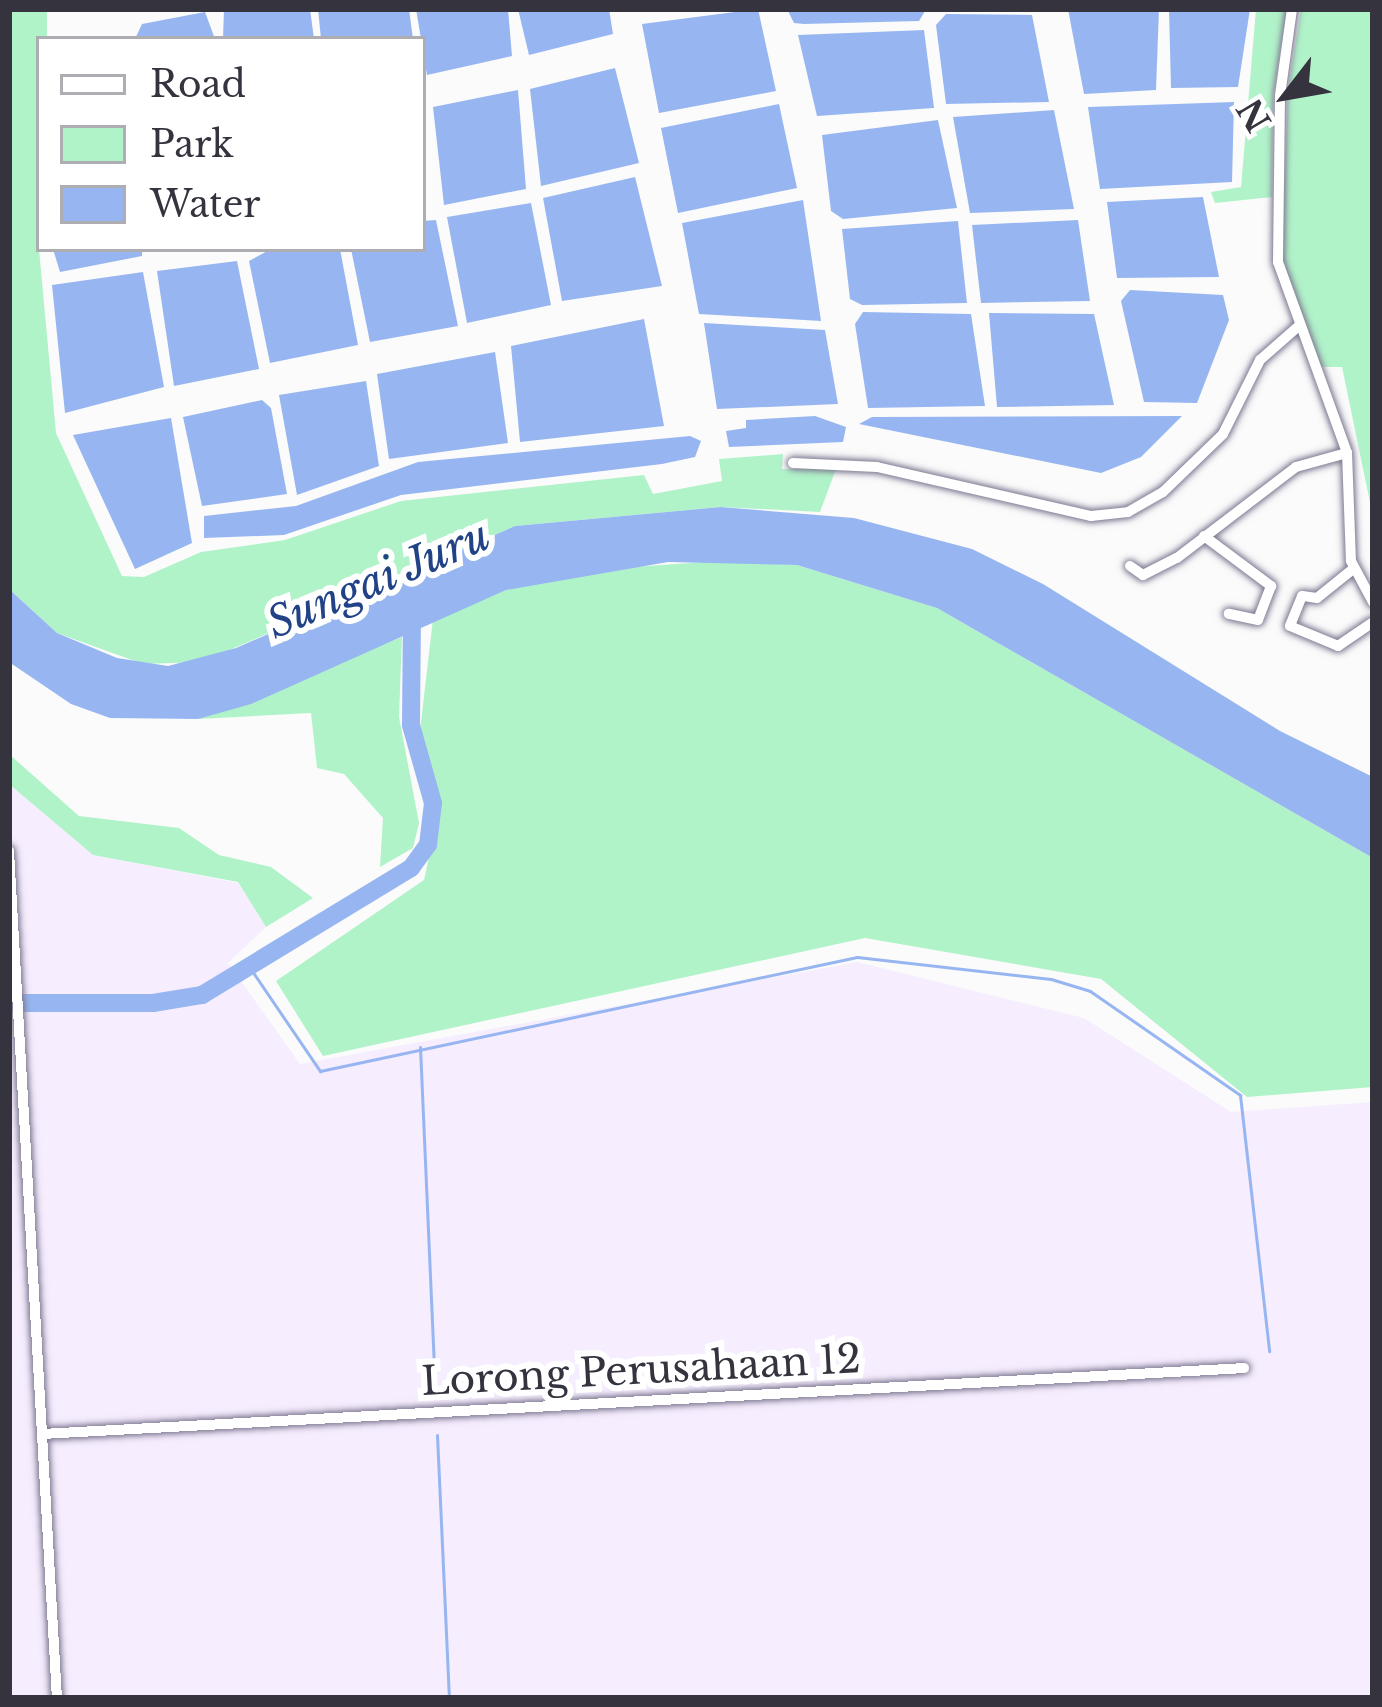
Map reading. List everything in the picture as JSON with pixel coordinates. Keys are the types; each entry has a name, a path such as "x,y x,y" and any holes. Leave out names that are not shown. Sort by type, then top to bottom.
{"street":[{"path":"1292,9 1280,96 1278,262 1347,453 1353,568 1373,602"},
{"path":"793,463 877,467 1091,516 1128,512 1163,492 1223,434 1260,360 1300,325"},
{"path":"1130,566 1143,575 1268,496 1296,467 1347,453"},
{"path":"1204,536 1270,586 1258,620 1229,614"},
{"path":"1353,568 1317,598 1302,596 1290,626 1338,646 1373,622"},
{"path":"9,851 57,1698"},
{"name":"Lorong Perusahaan 12","path":"42,1434 1244,1368"}],"shaded area":[{"path":"9,784 93,855 238,883 266,927 228,963 300,1064 857,962 1084,1018 1231,1112 1373,1102 1373,1698 9,1698"}],"green space":[{"path":"9,9 47,9 47,36 36,36 36,252 56,433 122,576 144,577 201,552 285,540 401,501 644,475 653,494 722,481 719,459 783,454 782,469 836,469 820,512 721,507 515,526 202,662 143,664 57,633 9,589"},
{"path":"1256,9 1287,9 1273,97 1272,197 1215,203 1211,192 1241,187"},
{"path":"1301,9 1373,9 1373,517 1342,367 1318,367 1282,258 1288,90"},
{"path":"718,561 797,565 937,608 1373,858 1373,1087 1247,1097 1101,979 865,938 323,1056 276,981 424,880 441,802 419,739 433,619 506,590 591,570"},
{"path":"402,637 399,717 419,823 413,848 380,867 383,818 344,774 317,768 311,713 198,719"},
{"path":"9,754 79,816 179,828 219,855 271,867 313,898 266,927 238,882 93,855 9,784"}],"water":[{"path":"224,9 310,9 314,36 223,36"},
{"path":"318,9 409,9 413,36 321,36"},
{"path":"416,9 508,9 512,56 427,75 426,36 420,36"},
{"path":"518,9 609,9 613,34 529,55"},
{"path":"758,9 776,91 659,113 642,24"},
{"path":"787,9 925,11 919,21 804,24 794,23"},
{"path":"1068,9 1159,9 1156,90 1084,94"},
{"path":"1169,9 1250,9 1238,87 1171,88"},
{"path":"205,12 214,36 136,36 142,24"},
{"path":"946,14 1032,15 1049,102 946,104 936,25"},
{"path":"924,30 934,108 817,116 798,35"},
{"path":"615,68 639,163 541,186 530,89"},
{"path":"518,90 526,189 444,205 433,107"},
{"path":"1234,102 1232,182 1100,189 1088,107"},
{"path":"779,104 797,188 678,213 661,128"},
{"path":"1054,110 1074,209 970,213 953,117"},
{"path":"938,120 957,208 843,219 831,211 822,135"},
{"path":"635,177 662,286 562,301 543,198"},
{"path":"1203,197 1219,277 1117,278 1107,202"},
{"path":"803,200 821,321 699,314 682,223"},
{"path":"531,203 551,305 467,323 447,217"},
{"path":"436,220 458,326 370,342 352,252 426,252 426,221"},
{"path":"1078,220 1090,301 981,303 972,225"},
{"path":"958,221 967,303 862,305 850,299 842,229"},
{"path":"54,252 142,252 142,256 60,272"},
{"path":"266,252 341,252 358,345 270,363 249,261"},
{"path":"237,261 259,369 174,386 157,271"},
{"path":"143,272 164,387 65,413 52,285"},
{"path":"1130,290 1223,295 1229,320 1197,403 1144,402 1121,301"},
{"path":"863,312 971,314 985,406 868,408 855,324"},
{"path":"989,313 1094,314 1114,405 997,407"},
{"path":"644,319 664,426 520,442 511,346"},
{"path":"704,323 825,330 838,404 717,409"},
{"path":"495,352 508,443 389,459 377,374"},
{"path":"366,381 379,466 297,495 279,395"},
{"path":"262,400 271,408 287,494 202,506 183,417"},
{"path":"815,416 846,427 843,442 729,447 726,431 746,428 746,420"},
{"path":"1182,416 1141,457 1101,473 859,424 872,417"},
{"path":"171,418 192,543 135,569 73,435"},
{"path":"690,436 701,441 695,457 662,464 401,495 284,535 204,538 204,516 296,506 418,462"},
{"name":"Sungai Juru","path":"721,507 854,518 972,549 1043,584 1280,731 1373,777 1373,858 937,608 797,565 668,562 506,590 251,704 198,719 110,718 71,704 9,662 9,589 57,633 117,658 168,666 236,648 515,526"}],"waterway":[{"path":"9,1003 153,1003 202,995 411,868 428,845 433,803 411,725 412,606"},
{"path":"250,968 320,1071 857,957 1051,979 1090,991 1240,1095 1269,1351"},
{"path":"420,1047 435,1393"},
{"path":"437,1435 449,1698"}]}
